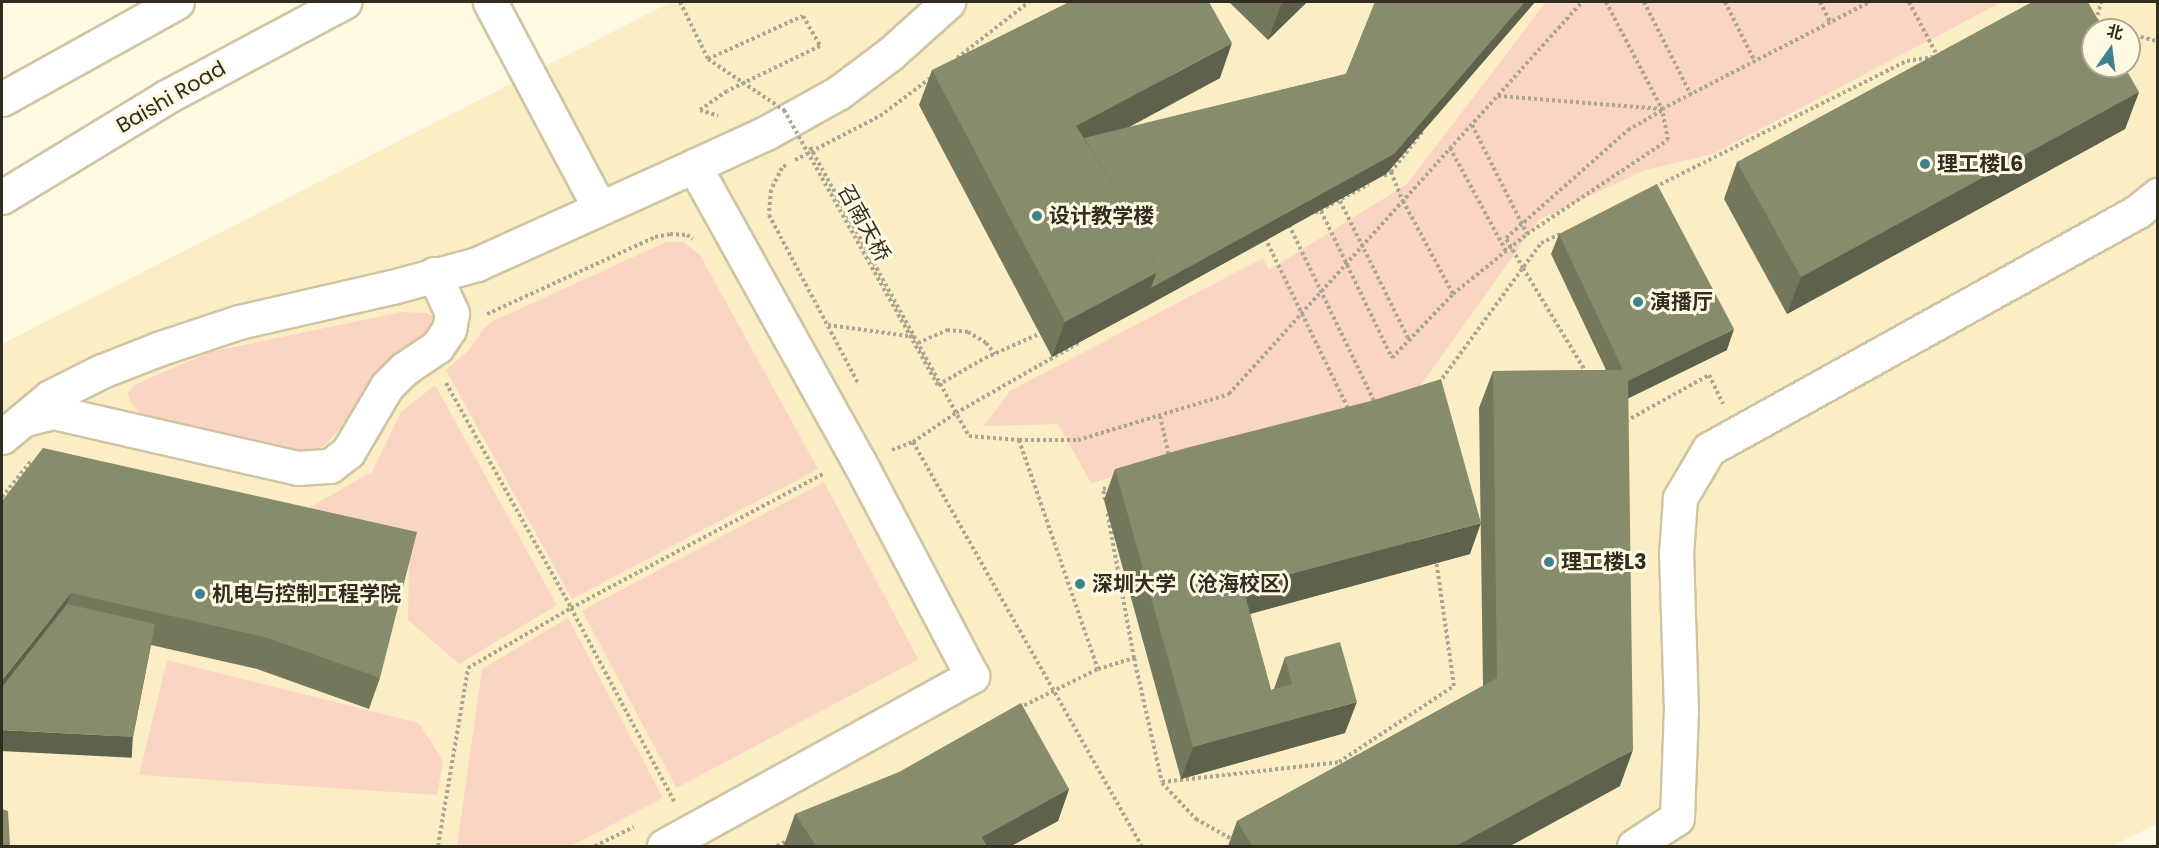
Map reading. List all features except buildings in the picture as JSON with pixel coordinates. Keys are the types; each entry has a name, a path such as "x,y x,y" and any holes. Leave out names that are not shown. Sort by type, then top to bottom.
{"street":[{"path":"2,99 177,2"},
{"name":"Baishi Road","path":"2,197 168,96 344,2"},
{"path":"490,2 599,207"},
{"path":"13,428 50,397 102,371 158,349 239,322 477,264 694,166 766,133 838,93 890,54 948,2"},
{"path":"664,846 692,826 863,739 972,676 859,462 694,166"},
{"path":"1634,846 1677,818 1681,710 1676,554 1680,498 1709,448 2151,211"},
{"path":"13,428 53,412 298,468 330,466 348,452 387,386 404,369 437,347 449,329 452,313 434,274"}],"path":[{"name":"召南天桥","path":"680,2 708,59 784,110 938,385 995,354 1041,333"},
{"path":"949,64 1029,2"},
{"path":"766,133 811,148 969,436 1019,440 1078,440 1229,394 1582,2"},
{"path":"1321,211 1392,358 1453,294 1507,253 1527,234 1668,140 1662,109 1606,2"},
{"path":"1644,2 1691,95"},
{"path":"1725,2 1755,62"},
{"path":"1820,2 1830,23"},
{"path":"1589,376 1506,238 1628,130 1662,109 1869,2"},
{"path":"1909,2 1943,68"},
{"path":"2097,18 2101,2"},
{"path":"708,59 803,16 820,46 727,91"},
{"path":"2141,37 2157,41"},
{"path":"1645,191 1907,62 1942,56"},
{"path":"861,387 769,215 771,190 782,168 880,116 940,71"},
{"path":"1497,96 1662,109"},
{"path":"1472,125 1527,234"},
{"path":"1380,177 1390,172 1427,127"},
{"path":"1450,148 1507,253"},
{"path":"1390,172 1402,201 1453,294"},
{"path":"1311,216 1370,183"},
{"path":"1340,201 1409,340"},
{"path":"1281,230 1300,220"},
{"path":"1289,225 1381,414"},
{"path":"1436,386 1541,243 1572,228"},
{"path":"478,318 655,237 670,234 687,236 696,241"},
{"path":"1256,243 1273,234"},
{"path":"1265,238 1350,412"},
{"path":"827,325 915,337"},
{"path":"918,343 947,330 968,332 986,343 995,354"},
{"path":"438,846 468,669 571,608 828,472 913,442 956,413 1087,338"},
{"path":"1621,424 1708,375"},
{"path":"443,378 692,826"},
{"path":"1160,416 1169,458"},
{"path":"888,439 894,449"},
{"path":"1019,440 1098,669"},
{"path":"913,442 1142,846"},
{"path":"2,497 38,452"},
{"path":"1115,486 1103,489 1134,658 1162,782 1196,819 1244,846"},
{"path":"1162,782 1339,762 1454,686 1436,556"},
{"path":"1008,713 1098,669 1134,658"},
{"path":"595,846 635,826"},
{"path":"777,846 797,835"}],"shaded area":[{"name":"深圳大学（沧海校区）","path":"671,2 2157,2 2157,824 2112,846 2,846 2,344"},
{"path":"1546,2 2002,2 1713,154 1645,170 1539,220 1412,397 1091,483 1058,424 984,426 1010,391 1263,258 1269,270 1407,184"},
{"path":"666,242 683,242 700,255 818,469 572,599 446,370 469,350 484,328 493,321"},
{"path":"402,312 427,313 434,317 436,325 326,444 308,454 153,421 138,411 130,402 128,393 134,385 210,352"},
{"path":"435,385 557,605 459,664 408,620 409,557 309,534 310,507 372,472 401,412"},
{"path":"824,482 918,659 676,788 582,611"},
{"path":"568,618 663,798 571,846 457,846 482,669"},
{"path":"167,660 419,723 443,761 437,795 139,775"}],"place":[{"name":"理工楼L6","path":"1925,164"},
{"name":"设计教学楼","path":"1037,216"},
{"name":"演播厅","path":"1638,302"},
{"name":"理工楼L3","path":"1549,562"},
{"name":"深圳大学（沧海校区）","path":"1080,584"},
{"name":"机电与控制工程学院","path":"200,594"}]}
